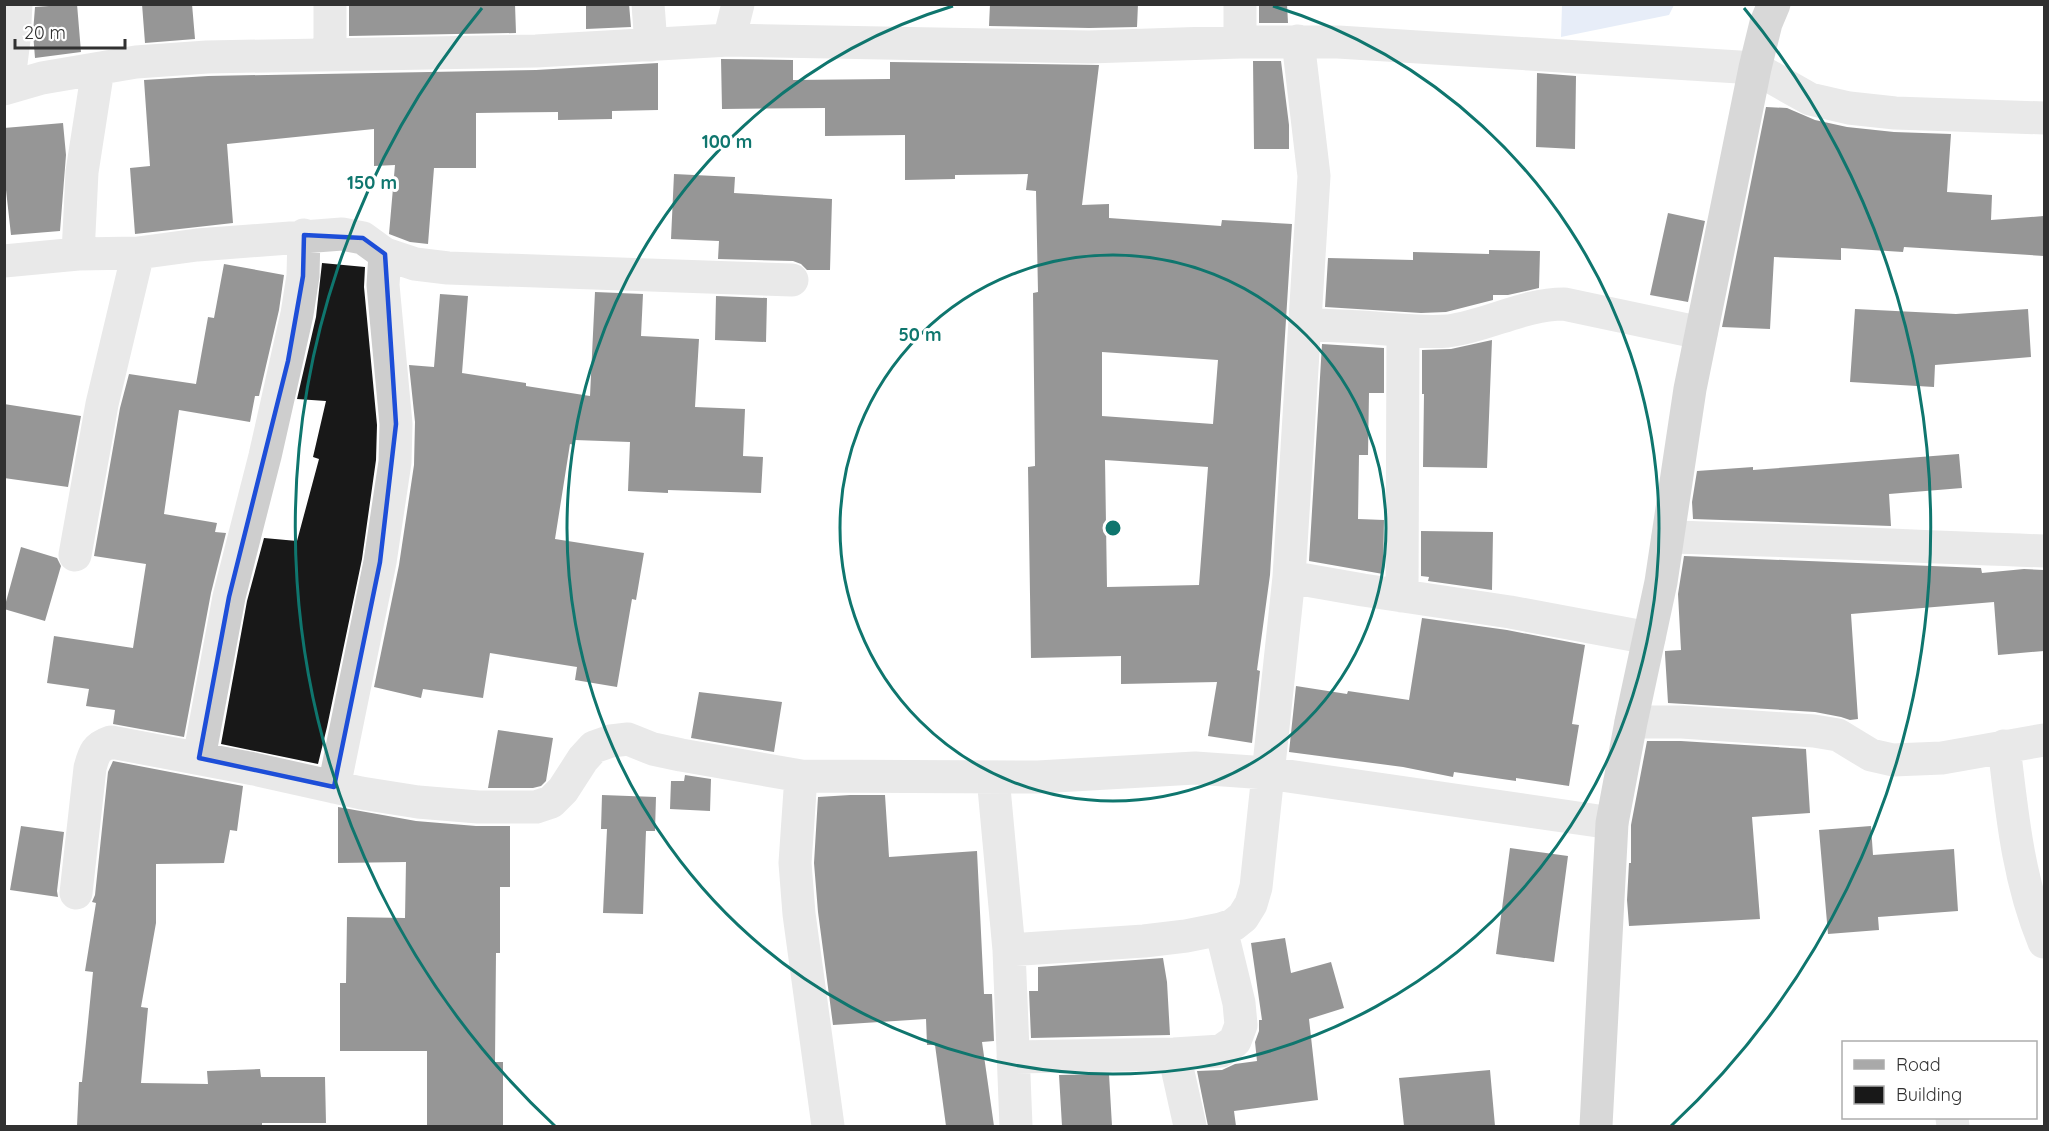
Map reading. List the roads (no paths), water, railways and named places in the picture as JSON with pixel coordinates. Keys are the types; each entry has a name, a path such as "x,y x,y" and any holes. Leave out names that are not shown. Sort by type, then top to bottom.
{"main road":[{"path":"1596,1126 1612,823 1668,537 1690,389 1701,333 1755,68 1766,23 1774,4"}],"street":[{"path":"16,4 14,40 6,88 42,78 136,62 207,57 536,51 729,40 1089,47 1298,41 1755,68 1810,99 1849,108 1895,113 2044,118"},
{"path":"330,4 330,54"},
{"path":"648,4 651,45"},
{"path":"729,40 738,4"},
{"path":"1240,4 1240,42"},
{"path":"1009,950 1186,936 1233,925 1243,917 1251,904 1256,887 1289,577 1314,176 1298,41"},
{"path":"78,254 82,172 98,69"},
{"path":"4,261 78,254 138,254 197,245 342,234 363,238 385,254 415,264 448,268 792,280"},
{"path":"199,758 229,597 265,456 297,314 303,276 304,236"},
{"path":"75,555 102,404 138,254"},
{"path":"334,787 380,562 395,462 395,412 383,285 385,254"},
{"path":"1305,324 1403,331 1458,329 1526,308 1564,304 1701,333"},
{"path":"1402,596 1403,331"},
{"path":"1668,537 2044,551"},
{"path":"1289,577 1510,612 1649,638"},
{"path":"1631,722 1682,722 1814,731 1838,735 1871,755 1893,760 1942,758 2044,740"},
{"path":"76,893 90,768 94,754 101,746 111,742 199,758 361,793 418,802 478,807 536,807 551,802 563,790 583,759 594,747 611,741 628,739 653,749 801,776 1038,777 1195,768 1267,773 1612,823"},
{"path":"2004,746 2018,856 2027,894 2044,942"},
{"path":"801,776 795,863 799,914 828,1126"},
{"path":"993,777 1009,950 1016,1126"},
{"path":"1013,1057 1221,1051 1235,1041 1241,1025 1239,1003 1221,929"},
{"path":"1174,1054 1190,1126"}],"water":[{"path":"1562,4 1674,5 1669,15 1561,37"}]}
